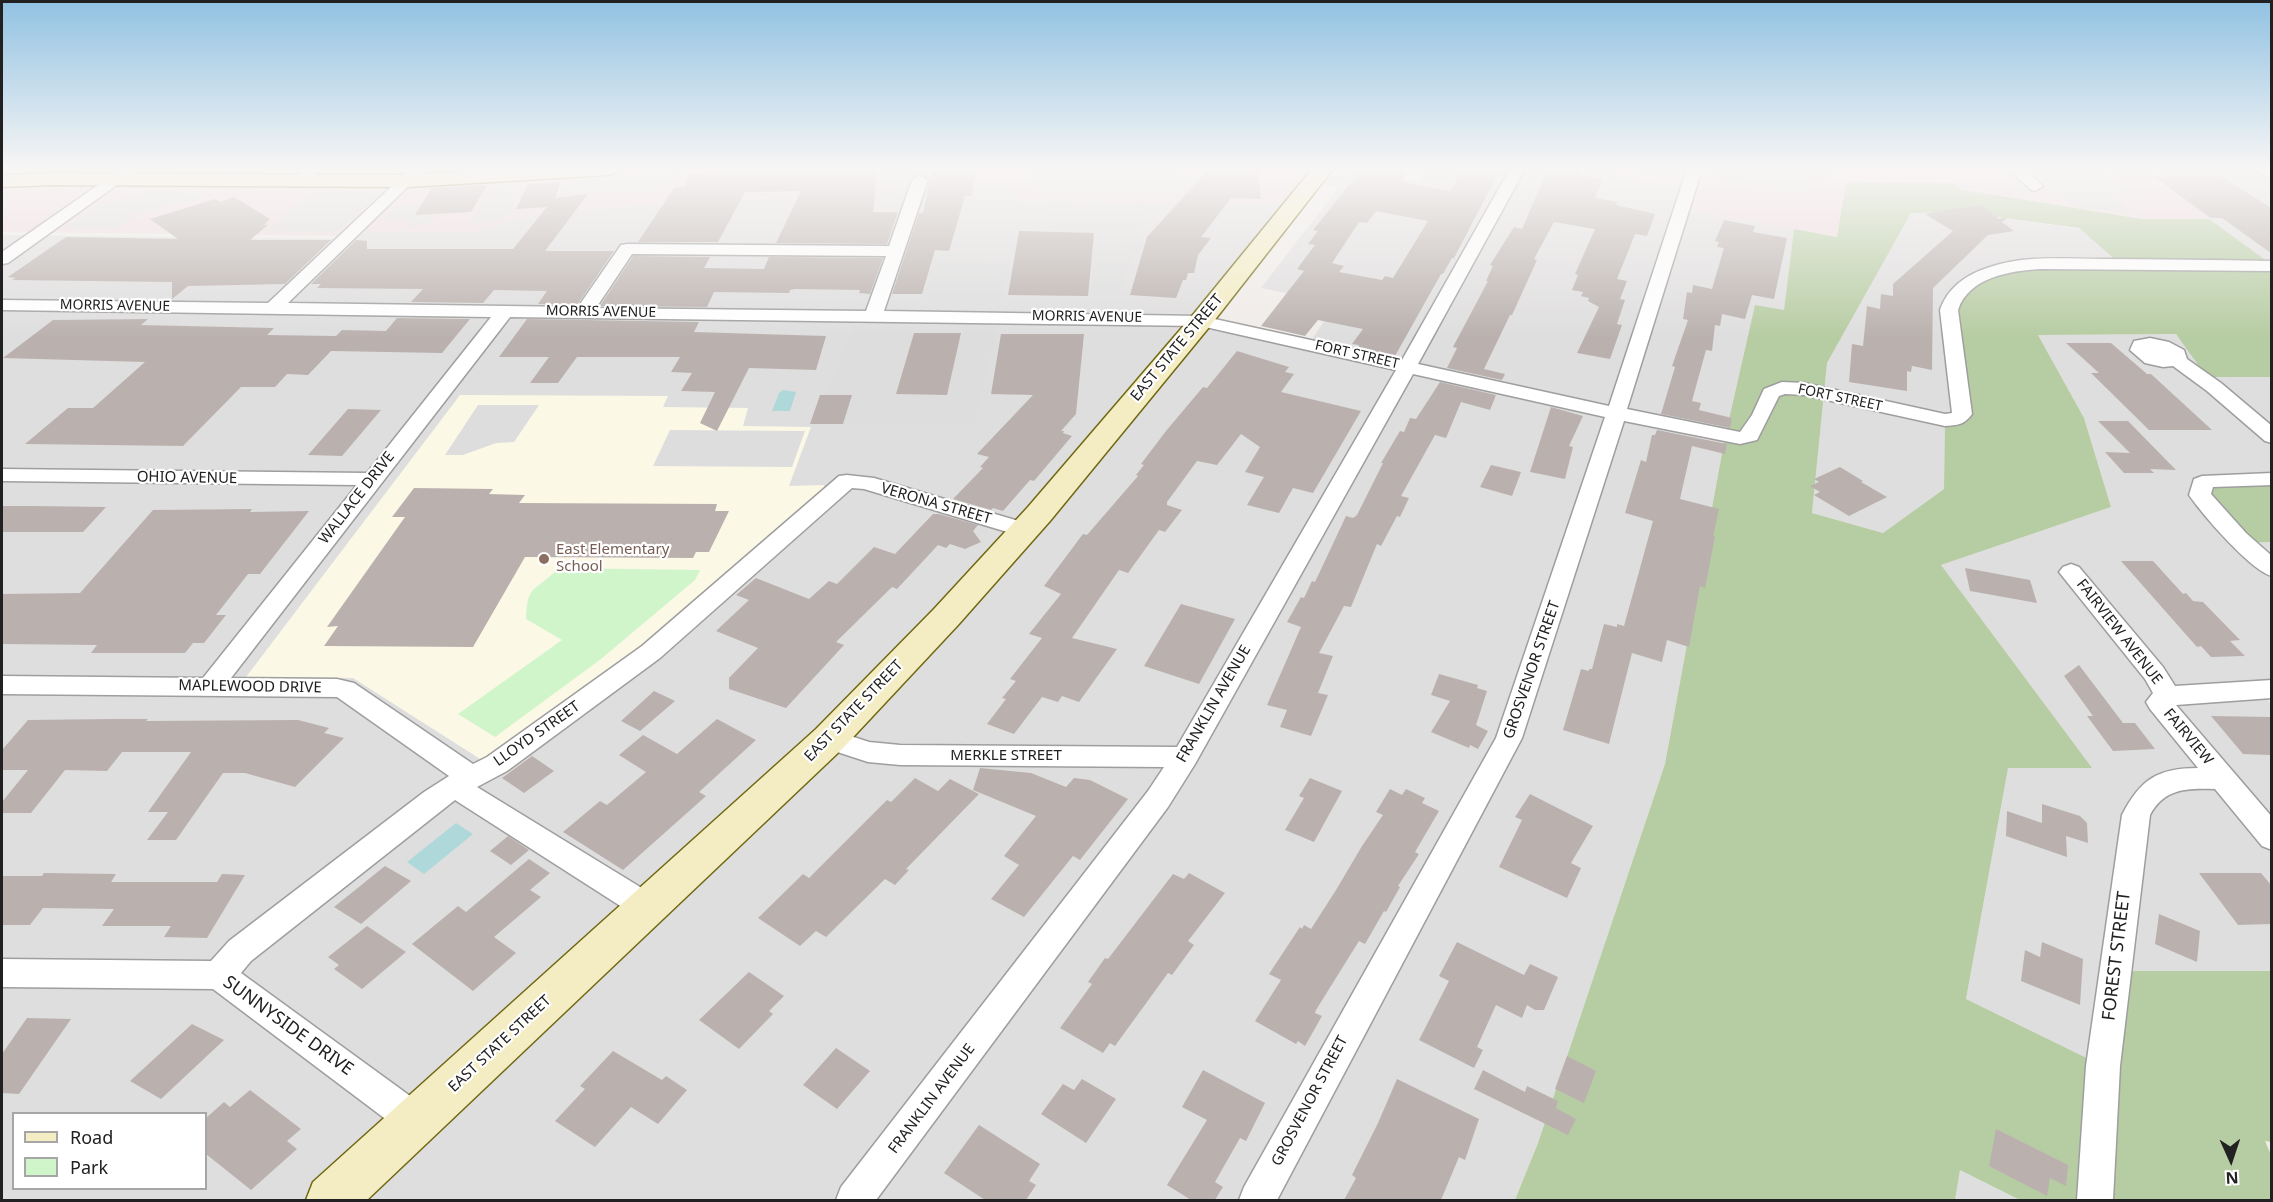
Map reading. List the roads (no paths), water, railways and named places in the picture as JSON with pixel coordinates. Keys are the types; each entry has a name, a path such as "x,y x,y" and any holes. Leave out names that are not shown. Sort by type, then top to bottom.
{"main road":[{"name":"EAST STATE STREET","path":"331,1200 829,739 946,617 1024,530 1201,321 1278,225"}],"street":[{"path":"2,259 51,225"},
{"path":"273,308 360,225"},
{"path":"874,315 905,225"},
{"name":"FRANKLIN AVENUE","path":"854,1200 1158,799 1185,757 1487,225"},
{"name":"GROSVENOR STREET","path":"1257,1200 1509,738 1677,225"},
{"path":"584,312 627,249 896,252"},
{"name":"FORT STREET","path":"1201,321 1707,433 1745,438 1750,436 1771,393 1777,389 1790,388 1954,421 1962,414 1950,303 1958,291 1993,271 2006,267 2057,264 2271,266"},
{"name":"MORRIS AVENUE","path":"2,305 1201,321"},
{"name":"WALLACE DRIVE","path":"210,687 505,311"},
{"path":"2176,360 2214,387 2271,437"},
{"name":"OHIO AVENUE","path":"2,475 372,479"},
{"path":"2271,479 2210,482 2202,484 2200,495 2238,538 2271,569"},
{"name":"VERONA STREET","path":"847,481 866,483 1024,530"},
{"name":"LLOYD STREET","path":"219,975 240,951 463,781 497,764 651,652 847,481"},
{"name":"FAIRVIEW AVENUE","path":"2071,572 2154,673 2168,696 2271,689"},
{"name":"MAPLEWOOD DRIVE","path":"2,685 326,687 345,690 463,781 647,906"},
{"name":"FAIRVIEW","path":"2168,696 2159,702 2224,779"},
{"name":"MERKLE STREET","path":"829,739 858,750 900,755 1185,757"},
{"name":"FOREST STREET","path":"2095,1200 2103,1066 2136,815 2148,794 2162,784 2197,778 2224,779"},
{"path":"2224,779 2271,838"},
{"name":"SUNNYSIDE DRIVE","path":"2,973 219,975 416,1121"}],"water":[{"path":"783,390 796,392 790,411 772,411 779,393"},
{"path":"456,823 473,834 424,874 407,862"}],"place":[{"name":"East Elementary School","path":"544,559"}]}
